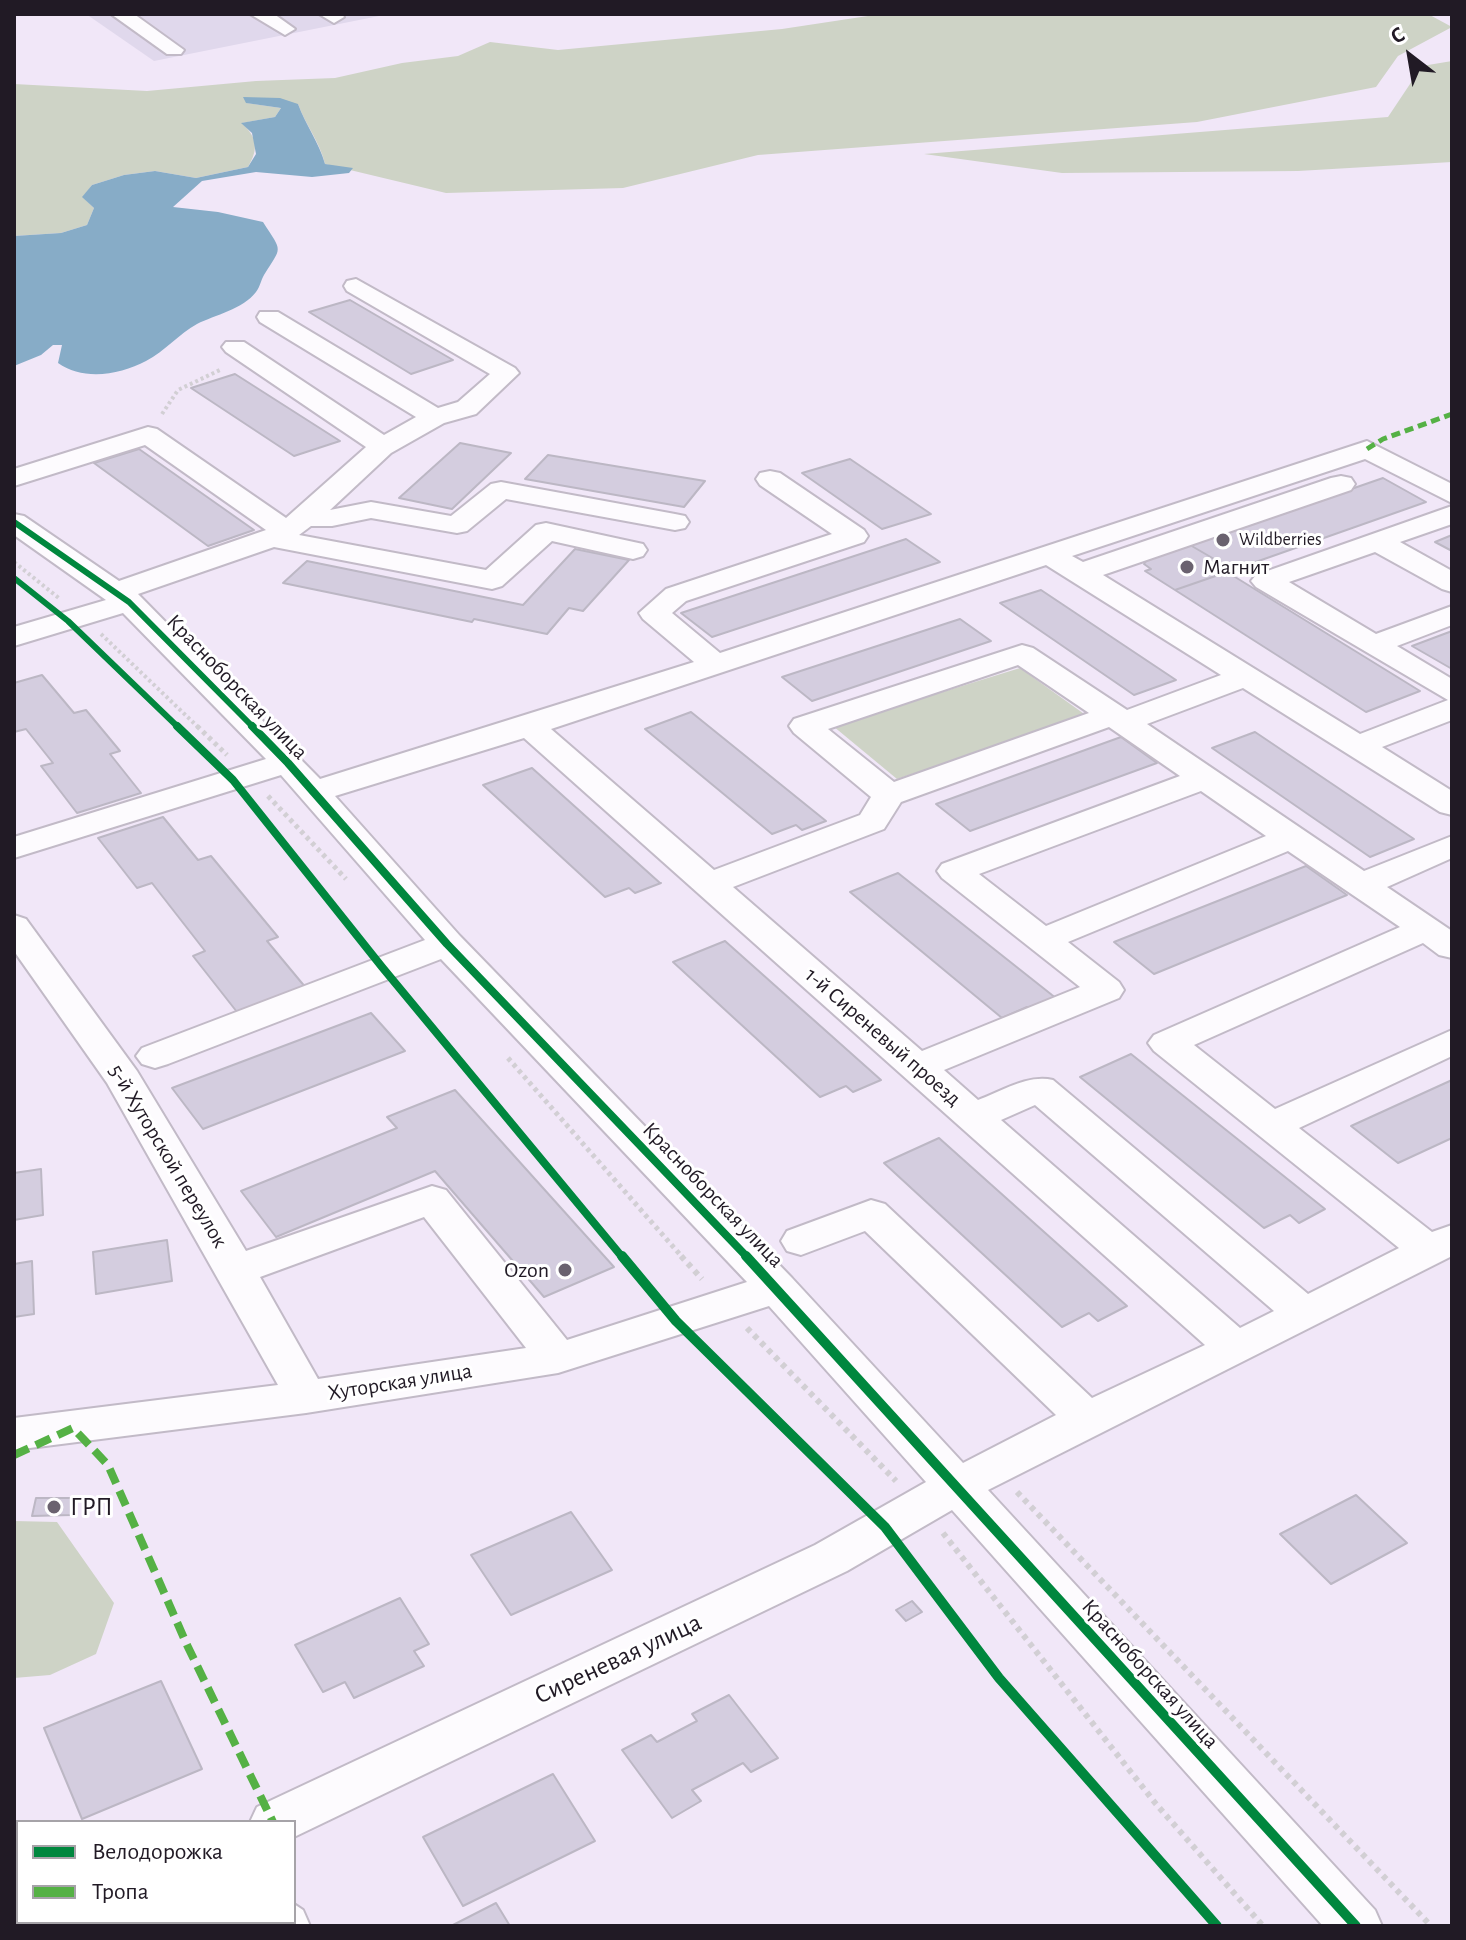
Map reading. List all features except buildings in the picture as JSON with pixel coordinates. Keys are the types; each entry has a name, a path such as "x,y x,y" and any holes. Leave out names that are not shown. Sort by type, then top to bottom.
{"street":[{"path":"121,14 174,50"},
{"path":"260,14 285,29"},
{"path":"287,529 382,447 435,417 467,408 506,373 356,286"},
{"path":"269,317 435,417"},
{"path":"230,358 364,431 382,447"},
{"path":"14,478 148,435 287,529 492,580 546,531 633,550"},
{"path":"312,792 529,726 1367,449 1452,495"},
{"path":"1080,573 1396,465"},
{"path":"715,664 654,613 676,595 854,536 770,479"},
{"path":"14,637 82,617 287,529 371,510 457,525 501,490 675,522"},
{"path":"1452,514 1266,581 1452,692"},
{"name":"Красноборская улица","path":"14,522 123,597 288,763 447,944 777,1288 938,1497 1356,1926"},
{"path":"1377,541 1452,583"},
{"path":"1049,554 1452,805"},
{"path":"1373,645 1452,615"},
{"path":"889,795 805,726 1022,654 1439,938"},
{"path":"708,884 872,822 889,795 1112,715 1124,722 1246,676"},
{"path":"1357,746 1452,709"},
{"name":"1-й Сиреневый проезд","path":"529,726 1236,1348"},
{"path":"14,848 288,763"},
{"path":"917,1067 1106,990 954,871 1205,778"},
{"path":"1043,940 1292,837"},
{"path":"1362,885 1452,846"},
{"name":"5-й Хуторской переулок","path":"14,926 124,1079 306,1397"},
{"path":"1439,938 1167,1043 1271,1126 1440,1245"},
{"path":"155,1056 447,944"},
{"path":"1271,1126 1452,1042"},
{"path":"973,1117 1040,1089 1305,1314"},
{"path":"236,1270 432,1199 558,1358"},
{"path":"801,1241 871,1214 1087,1419"},
{"name":"Сиреневая улица","path":"279,1820 831,1558 938,1497 1087,1419 1440,1245"},
{"name":"Хуторская улица","path":"14,1434 306,1397 558,1358 777,1288"}],"path":[{"path":"148,435 178,390 230,358"},
{"path":"14,562 82,617 248,775 354,887"},
{"path":"502,1051 725,1305 938,1497 1156,1804 1263,1926"}],"shaded area":[{"path":"86,14 389,14 154,61"},
{"path":"881,14 1428,14 1452,27 1398,56 1376,87 1197,122 758,155 623,188 446,193 325,164 298,104 247,103 281,108 275,117 242,123 255,144 248,167 196,178 155,171 124,175 92,185 83,197 94,208 87,225 61,233 14,236 14,84 147,91 256,81 335,78 402,63 458,56 490,42 558,50 782,29"},
{"path":"1452,61 1452,162 1298,171 1062,173 924,154 1388,117 1422,66"},
{"path":"1020,668 1087,716 897,779 833,726"},
{"path":"14,1521 57,1522 114,1603 96,1654 50,1675 14,1678"}],"water":[{"path":"243,97 280,98 298,104 325,164 353,168 349,173 312,177 256,172 202,181 173,207 218,212 263,222 278,249 256,292 236,307 190,328 153,357 125,370 90,374 68,369 58,363 62,345 53,345 41,355 14,366 14,236 61,233 87,225 94,208 82,197 92,185 124,175 155,171 196,178 248,167 256,154 252,133 241,123 275,117 281,108 246,103"}],"marked path":[{"path":"1367,449 1383,439 1452,414"},
{"path":"14,1455 73,1428 108,1465 187,1645 272,1820"}],"cycle path":[{"path":"14,522 129,602 288,763 447,944 777,1288 1356,1926"},
{"path":"14,578 68,621 233,780 382,967 676,1321 885,1527 999,1678 1217,1926"}],"place":[{"name":"Wildberries","path":"1223,540"},
{"name":"Магнит","path":"1187,567"},
{"name":"Ozon","path":"565,1270"},
{"name":"ГРП","path":"54,1507"}]}
